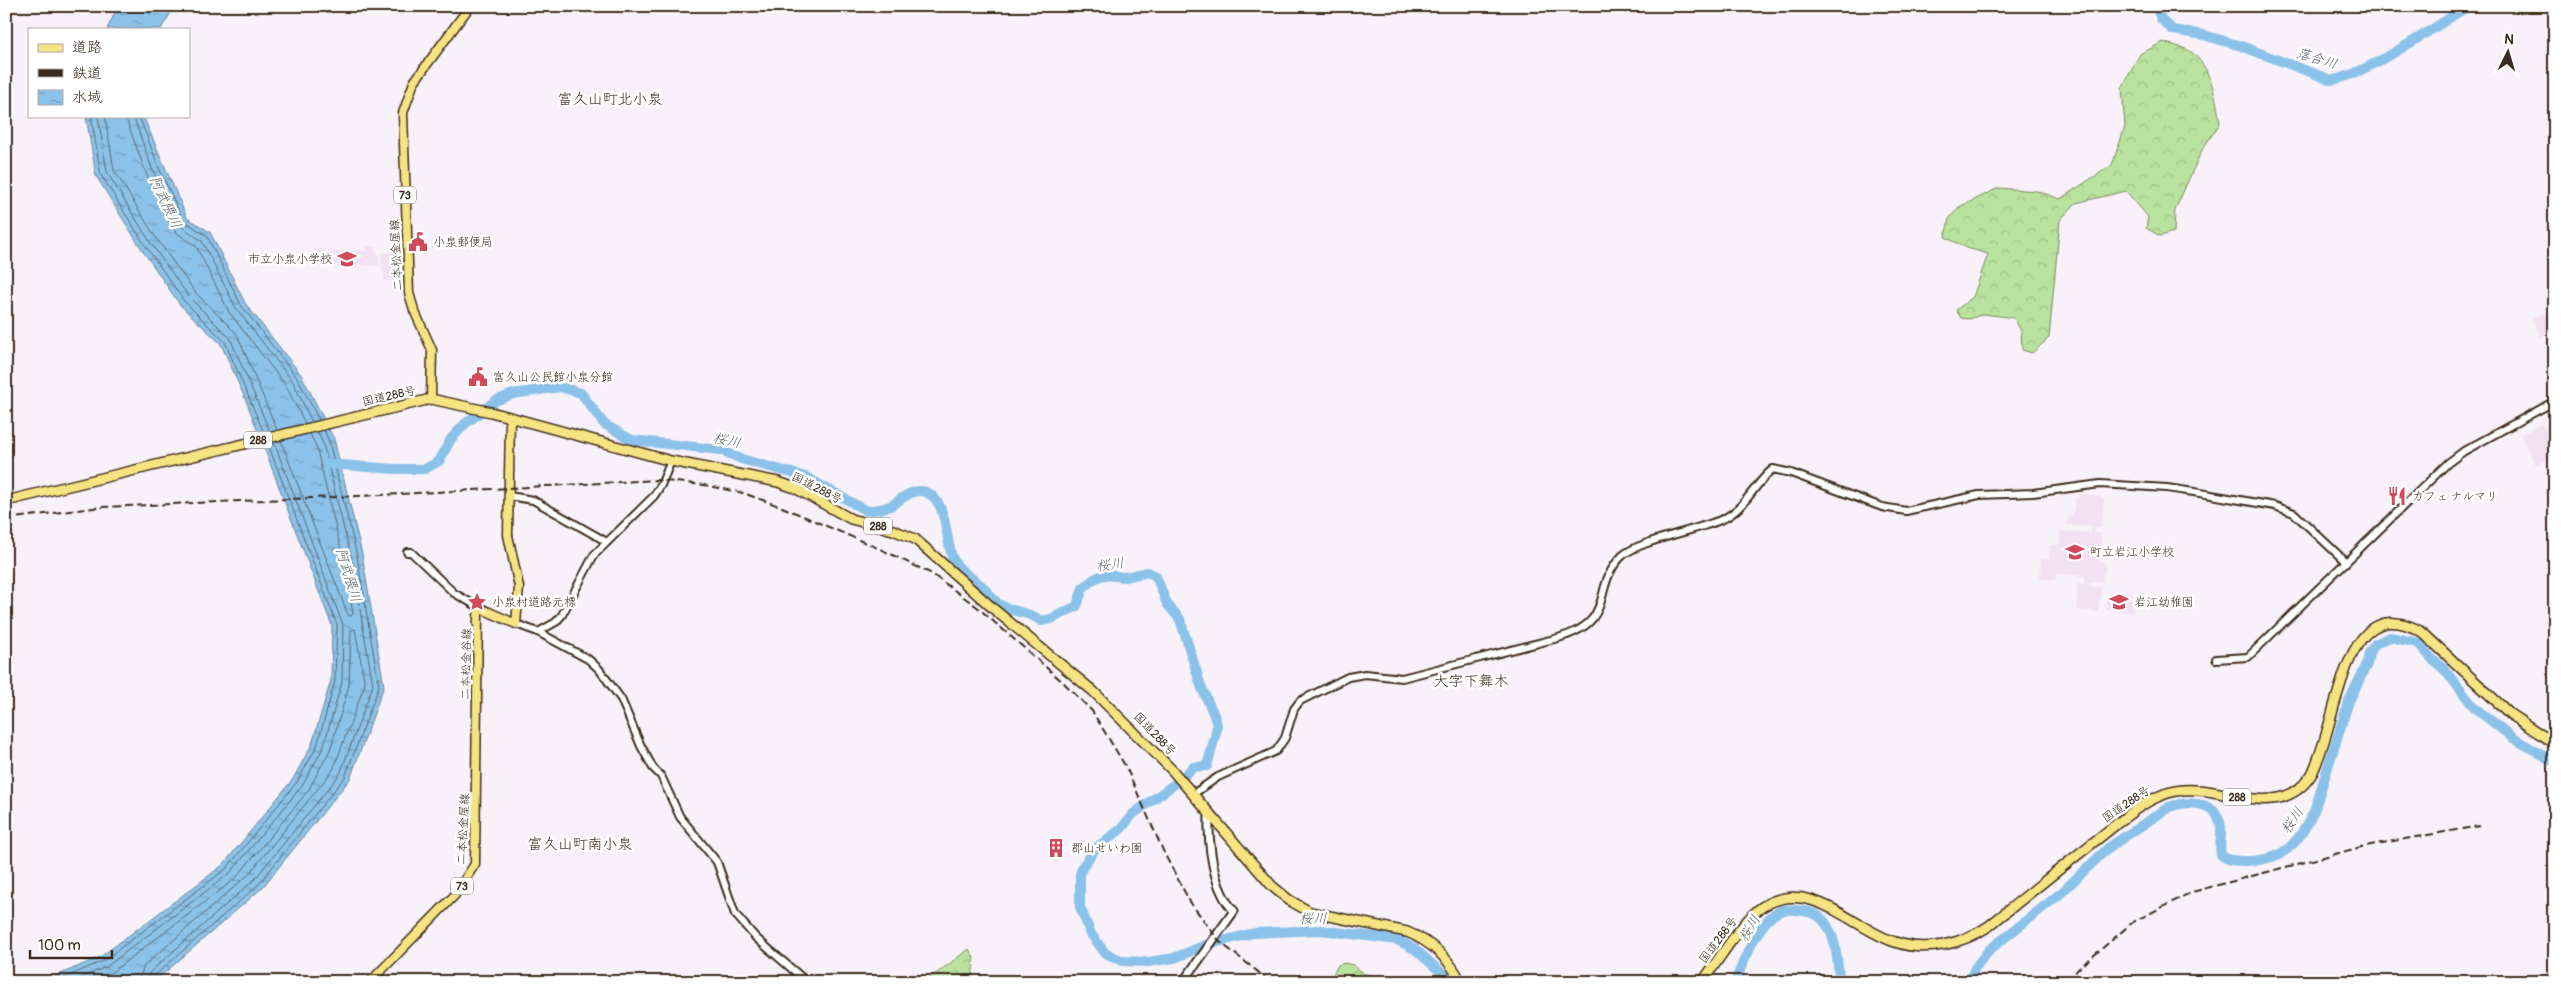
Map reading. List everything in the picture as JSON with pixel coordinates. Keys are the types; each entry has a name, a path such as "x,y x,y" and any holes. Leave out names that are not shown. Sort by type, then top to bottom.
{"highway":[{"name":"国道288号","path":"6,501 431,399 491,412 671,461 778,482 795,488 851,519 893,530 915,539 996,611 1093,691 1172,770 1272,886 1294,904 1322,916 1407,932 1419,937 1447,958 1461,982"},
{"name":"国道288号","path":"1702,982 1756,911 1772,902 1796,898 1816,900 1877,935 1894,942 1914,946 1942,945 1974,935 1990,926 2125,818 2168,793 2192,790 2262,800 2291,794 2306,783 2313,772 2345,669 2354,649 2368,632 2384,623 2408,624 2422,632 2510,714 2555,744"}],"main road":[{"name":"二本松金屋線","path":"431,399 432,350 409,293 404,113 414,82 470,6"},
{"path":"480,608 516,624 519,587 508,535 510,418"},
{"name":"二本松金谷線","path":"477,757 480,608"},
{"name":"二本松金屋線","path":"370,982 454,896 472,872 475,864 477,757"},
{"path":"1183,982 1213,938 1234,912 1222,897 1210,841 1209,812"}],"street":[{"path":"2216,659 2248,657 2448,463 2464,451 2555,400"},
{"path":"538,632 556,622 562,615 592,560 607,542 654,496 671,461"},
{"path":"1190,792 1276,751 1285,738 1294,709 1300,701 1348,677 1365,674 1402,678 1558,638 1582,629 1600,608 1610,574 1627,552 1731,514 1773,469 1882,506 1906,511 1979,495 2033,493 2100,484 2167,488 2194,492 2275,506 2294,513 2346,562"},
{"path":"509,496 533,500 607,542"},
{"path":"408,552 411,552 454,593 480,608"},
{"path":"516,624 538,632 588,659 613,688 621,699 641,746 666,785 680,817 717,862 735,914 756,938 807,982"}],"shaded area":[{"name":"市立小泉小学校","path":"366,247 376,247 376,254 379,254 379,266 314,264 314,249 339,252 340,250 366,251"},
{"path":"400,252 403,280 384,281 381,253"},
{"path":"2544,313 2553,330 2541,337 2532,319"},
{"path":"2541,424 2543,427 2546,426 2550,433 2555,431 2555,435 2551,438 2555,445 2555,455 2536,465 2520,435"},
{"name":"町立岩江小学校","path":"2078,494 2101,496 2104,499 2101,528 2094,527 2094,533 2102,534 2100,562 2106,562 2105,573 2103,573 2102,582 2090,581 2089,587 2102,587 2098,612 2077,610 2078,583 2085,584 2085,576 2056,574 2056,580 2040,579 2041,559 2049,559 2050,545 2059,545 2060,531 2091,533 2091,527 2067,525 2068,516 2073,516 2075,498 2078,498"},
{"name":"岩江幼稚園","path":"2113,591 2133,592 2132,612 2105,609 2107,594 2112,595"}],"green space":[{"path":"2163,42 2190,51 2203,66 2212,84 2220,123 2202,150 2175,210 2174,232 2160,236 2146,228 2148,217 2126,191 2076,203 2060,220 2049,338 2032,353 2022,350 2021,331 2014,318 1984,314 1969,319 1961,318 1956,310 1973,297 1988,254 1967,248 1945,237 1949,219 1959,207 1999,188 2037,191 2060,199 2112,165 2125,127 2122,88 2140,54"},
{"path":"969,949 974,958 972,982 925,982"},
{"path":"1344,963 1353,965 1365,974 1401,982 1329,982 1338,965"}],"water":[{"path":"118,6 175,6 162,28 107,28"},
{"name":"阿武隈川","path":"86,118 144,118 187,218 210,232 245,303 302,376 334,439 362,554 384,686 350,779 262,888 154,982 42,982 100,957 223,865 293,779 312,744 331,680 332,626 247,403 221,344 180,305 141,248 96,176"}],"waterway":[{"name":"落合川","path":"2156,6 2161,19 2173,30 2204,35 2241,46 2331,80 2344,77 2380,60 2468,6"},
{"name":"桜川","path":"327,464 395,469 425,469 439,461 451,439 465,424 495,401 513,394 560,387 581,393 604,424 632,440 721,450 741,459 806,477 867,511 890,506 916,491 929,494 936,500 941,509 950,552 958,567 983,587 999,604 1031,615 1041,621 1051,619 1077,606 1083,588 1094,579 1103,575 1125,577 1148,572 1156,576 1167,604 1180,619 1201,686 1217,725 1207,766 1193,767 1180,780 1133,814 1121,829 1096,848 1083,866 1080,874 1080,907 1091,934 1105,953 1123,961 1148,962 1174,958 1206,945 1254,933 1321,930 1397,940 1415,949 1452,982"},
{"name":"桜川","path":"1969,982 1975,968 1988,951 2061,893 2108,848 2169,807 2193,803 2208,807 2214,812 2219,818 2221,827 2221,855 2230,860 2260,860 2281,853 2289,848 2302,833 2314,811 2349,701 2367,664 2369,653 2375,644 2390,637 2418,643 2443,668 2475,708 2513,738 2555,762"},
{"name":"桜川","path":"1735,982 1758,932 1772,916 1780,911 1788,910 1813,913 1826,924 1835,945 1840,982"}],"railway":[{"path":"6,519 102,507 381,495 657,480 704,485 743,493 782,507 880,549 932,574 976,606 1063,682 1092,711 1126,767 1165,855 1190,902 1220,942 1271,982"},
{"path":"2068,982 2078,969 2133,922 2192,892 2365,846 2479,826"}],"place":[{"name":"小泉郵便局","path":"418,242"},
{"name":"市立小泉小学校","path":"347,259"},
{"name":"富久山公民館小泉分館","path":"478,377"},
{"name":"カフェ ナルマリ","path":"2397,496"},
{"name":"町立岩江小学校","path":"2075,552"},
{"name":"小泉村道路元標","path":"477,602"},
{"name":"岩江幼稚園","path":"2119,602"},
{"name":"郡山せいわ園","path":"1056,848"}],"district":[{"name":"富久山町北小泉","path":"610,99"},
{"name":"大字下舞木","path":"1471,681"},
{"name":"富久山町南小泉","path":"580,844"}]}
